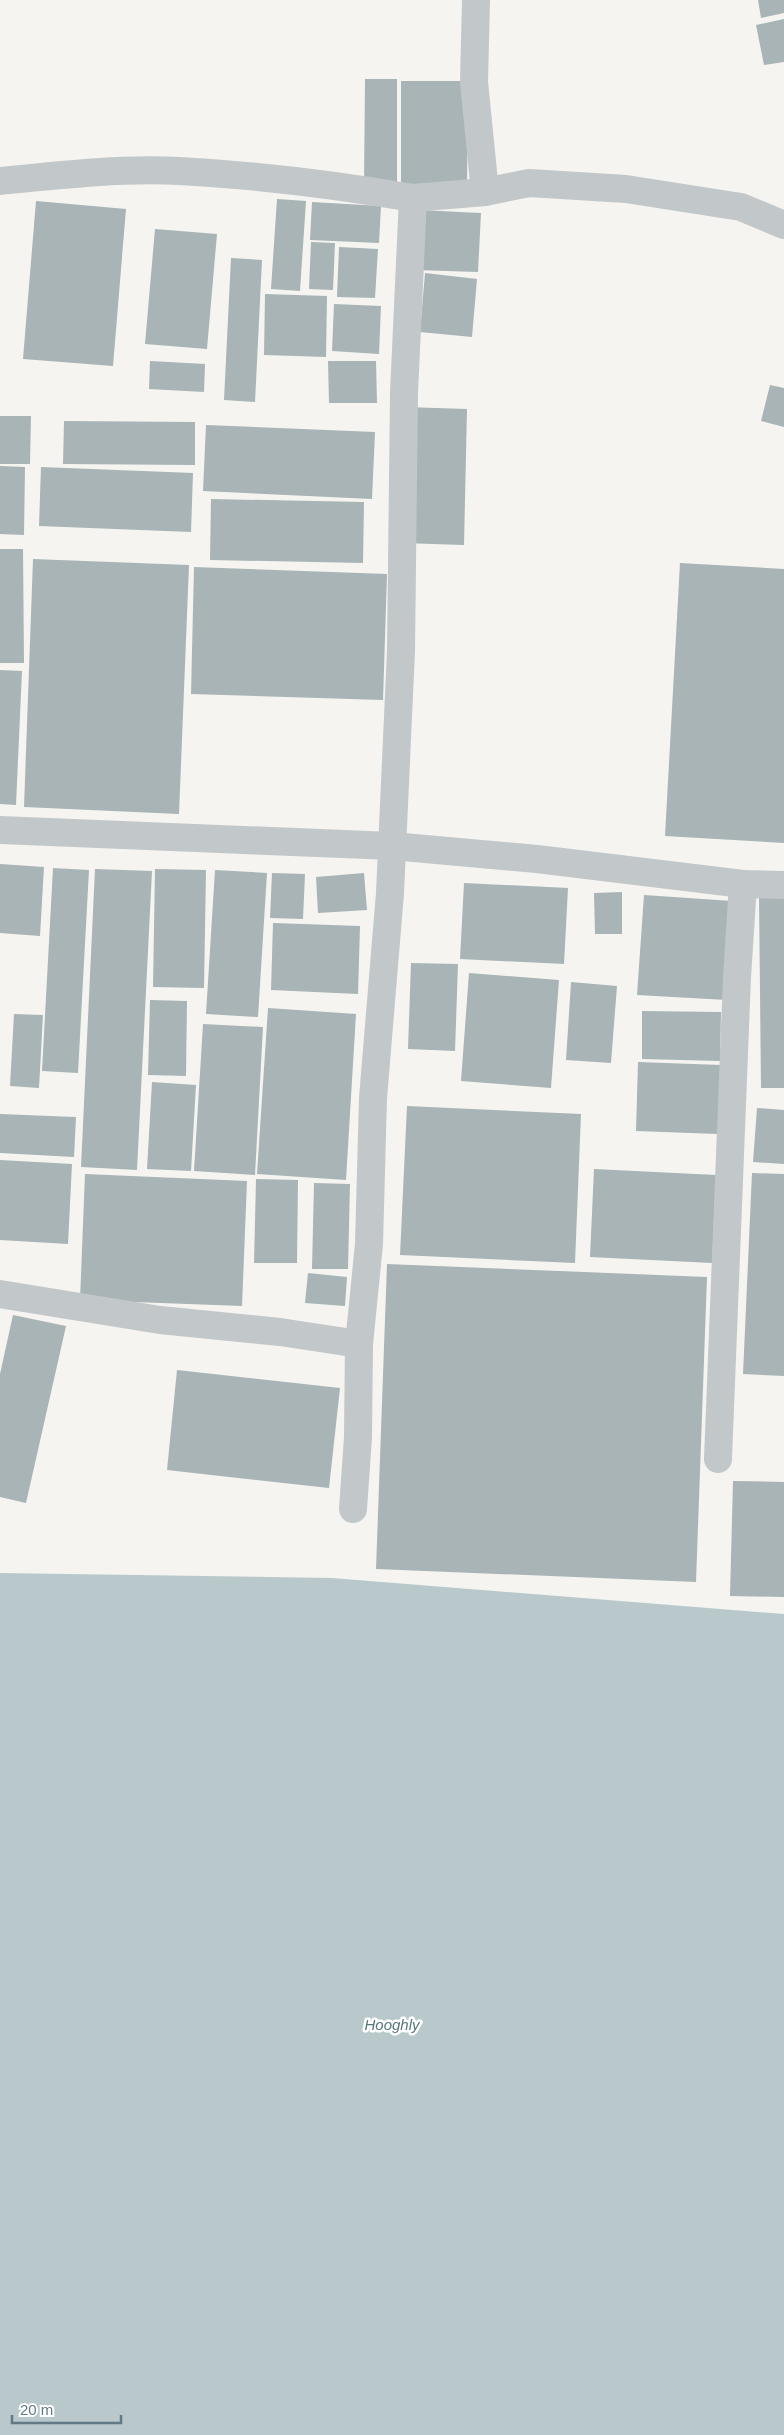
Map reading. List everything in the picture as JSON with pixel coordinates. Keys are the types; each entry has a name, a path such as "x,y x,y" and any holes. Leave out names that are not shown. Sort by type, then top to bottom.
{"street":[{"path":"476,0 474,82 485,192"},
{"path":"0,181 70,174 177,171 349,187 413,198 485,192 529,183 626,189 741,207 784,225"},
{"path":"353,1509 358,1437 360,1344 369,1244 373,1098 392,846 401,651 400,565 404,393 413,198"},
{"path":"0,830 392,846 537,859 743,884 784,885"},
{"path":"718,1459 737,977 743,884"},
{"path":"0,1294 160,1320 280,1332 360,1344"}],"water":[{"name":"Hooghly","path":"0,1573 332,1578 784,1614 784,2435 0,2435"}],"building":[{"path":"758,0 784,0 784,13 761,18"},
{"path":"784,19 784,62 764,65 756,25"},
{"path":"365,79 397,79 397,185 364,185"},
{"path":"401,81 468,81 467,188 401,187"},
{"path":"277,199 306,201 300,291 271,289"},
{"path":"36,201 126,209 113,366 23,359"},
{"path":"312,202 381,206 379,243 310,240"},
{"path":"419,210 481,213 478,272 416,270"},
{"path":"155,229 217,234 207,349 145,344"},
{"path":"311,242 335,243 333,290 309,289"},
{"path":"339,247 378,249 375,298 337,297"},
{"path":"231,258 262,260 255,402 224,400"},
{"path":"425,273 477,279 472,337 420,332"},
{"path":"265,294 327,296 326,357 264,355"},
{"path":"334,304 381,306 379,354 332,351"},
{"path":"150,361 205,364 204,392 149,389"},
{"path":"328,361 376,361 377,403 329,403"},
{"path":"770,385 784,388 784,427 761,421"},
{"path":"405,407 467,409 464,545 401,543"},
{"path":"0,416 31,416 30,464 0,464"},
{"path":"64,421 195,422 195,465 63,464"},
{"path":"206,425 375,432 372,499 203,491"},
{"path":"0,466 25,467 24,535 0,534"},
{"path":"41,467 193,473 191,532 39,526"},
{"path":"211,499 364,502 363,563 210,560"},
{"path":"0,549 23,549 24,663 0,663"},
{"path":"33,559 189,565 179,814 24,807"},
{"path":"680,563 784,569 784,843 665,836"},
{"path":"194,567 387,574 383,700 191,694"},
{"path":"0,670 22,671 16,805 0,804"},
{"path":"0,864 44,867 40,936 0,933"},
{"path":"53,868 89,870 78,1073 42,1071"},
{"path":"95,869 152,871 137,1170 81,1167"},
{"path":"155,869 206,870 204,988 153,987"},
{"path":"215,870 267,873 258,1017 206,1014"},
{"path":"272,873 305,874 303,919 270,918"},
{"path":"364,873 367,910 318,913 316,877"},
{"path":"464,883 568,888 564,964 460,959"},
{"path":"622,892 622,934 595,934 594,893"},
{"path":"644,895 732,901 727,1000 637,995"},
{"path":"759,896 784,896 784,1088 761,1088"},
{"path":"273,923 360,926 358,994 271,990"},
{"path":"411,963 458,964 455,1051 408,1049"},
{"path":"469,973 559,980 551,1088 461,1081"},
{"path":"571,982 617,986 611,1063 566,1060"},
{"path":"150,1000 187,1001 186,1076 148,1075"},
{"path":"268,1008 356,1014 346,1180 257,1174"},
{"path":"642,1011 721,1012 720,1061 642,1059"},
{"path":"14,1014 43,1015 39,1088 10,1086"},
{"path":"203,1024 263,1027 255,1175 194,1171"},
{"path":"638,1062 721,1065 718,1134 636,1131"},
{"path":"152,1082 196,1085 191,1171 147,1169"},
{"path":"407,1106 581,1114 575,1263 400,1255"},
{"path":"757,1108 784,1110 784,1164 753,1162"},
{"path":"0,1114 76,1117 74,1157 0,1153"},
{"path":"0,1160 72,1164 68,1244 0,1240"},
{"path":"594,1169 716,1175 712,1263 590,1257"},
{"path":"752,1173 784,1174 784,1376 743,1374"},
{"path":"85,1174 247,1181 242,1306 80,1300"},
{"path":"256,1179 298,1180 297,1263 254,1263"},
{"path":"314,1183 350,1184 348,1269 312,1269"},
{"path":"387,1264 707,1277 696,1582 376,1569"},
{"path":"308,1273 347,1277 345,1306 305,1303"},
{"path":"13,1315 66,1326 26,1503 0,1497 0,1374"},
{"path":"177,1370 340,1388 329,1488 167,1470"},
{"path":"733,1481 784,1482 784,1597 730,1596"}]}
